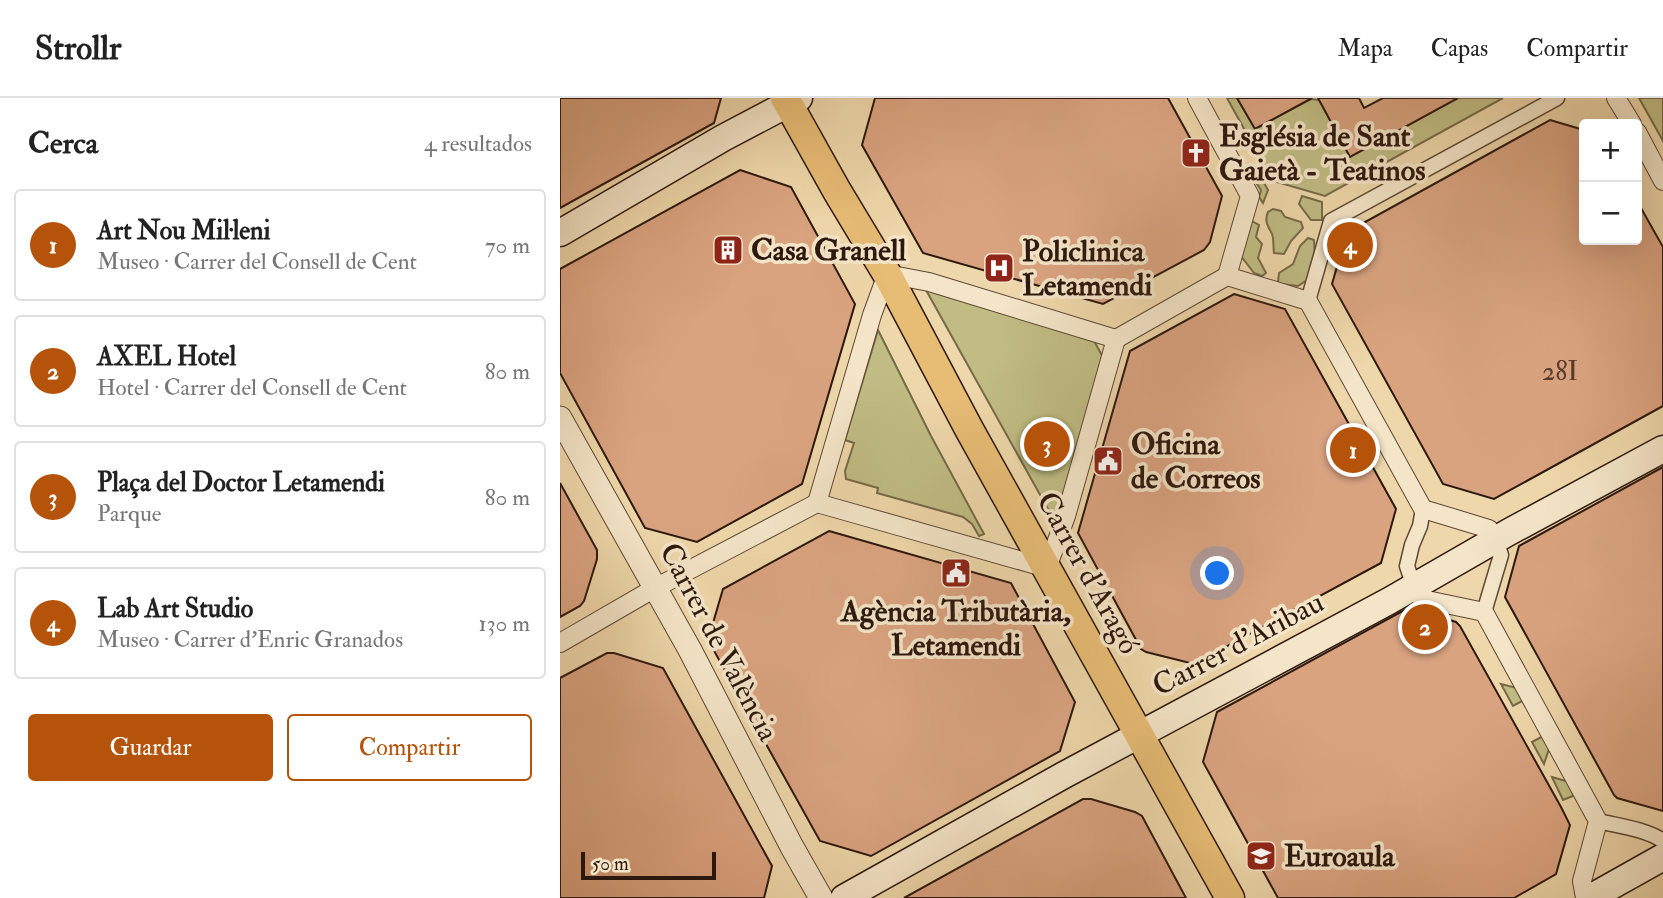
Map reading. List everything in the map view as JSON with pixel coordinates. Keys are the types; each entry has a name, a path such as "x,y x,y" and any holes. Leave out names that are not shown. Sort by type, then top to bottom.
{"main road":[{"path":"560,233 791,100"},
{"name":"Carrer d'Aragó","path":"791,100 969,429 1230,898"},
{"name":"Carrer d'Aribau","path":"844,898 1663,449"},
{"path":"1588,898 1663,857"}],"street":[{"path":"560,643 655,588 817,503 1047,568 1066,516 1116,339 1227,276 1250,196 1197,98"},
{"path":"1308,301 1331,221 1557,98"},
{"path":"1616,98 1629,119"},
{"path":"1642,141 1663,181"},
{"path":"817,503 872,315 887,274 929,282 1116,339"},
{"path":"1227,276 1308,301 1423,509 1407,566 1414,587 1422,599 1484,612"},
{"name":"Carrer de València","path":"560,418 655,588 821,898"},
{"path":"1423,509 1489,529 1496,540 1501,555 1484,612 1598,821 1582,881 1588,898"},
{"path":"1598,821 1632,829 1663,842"}],"shaded area":[{"path":"1227,98 1237,98 1255,129 1311,99 1319,100 1350,157 1457,98 1503,98 1325,196 1273,181"},
{"path":"1639,98 1663,98 1663,141"},
{"path":"1255,167 1268,190 1263,203 1259,197 1261,190 1248,171"},
{"path":"1302,196 1322,202 1322,220 1311,220 1299,204"},
{"path":"1273,209 1281,211 1285,217 1301,222 1303,228 1284,254 1274,253 1273,236 1266,218 1268,212"},
{"path":"1250,220 1259,225 1256,237 1262,244 1258,258 1266,273 1262,276 1254,273 1241,256"},
{"path":"1308,238 1314,240 1315,257 1307,280 1298,286 1280,284 1279,273 1293,264 1300,246"},
{"path":"926,290 1092,337 1105,361 1058,527"},
{"path":"878,330 984,534 979,536 972,524 963,517 877,493 878,488 846,479 845,471 854,443 845,440"},
{"path":"1501,684 1521,689 1526,699 1513,706"},
{"path":"1545,735 1551,743 1544,764 1532,742"},
{"path":"1552,777 1573,783 1578,794 1563,800"}],"building":[{"path":"560,98 721,98 714,123 560,208"},
{"path":"875,98 1168,98 1222,196 1210,242 1204,250 1103,304 923,253 862,145"},
{"path":"1237,98 1312,98 1255,129"},
{"path":"1318,98 1359,98 1364,108 1383,98 1458,98 1350,157"},
{"path":"1550,120 1579,129 1579,245 1642,245 1642,210 1663,247 1663,406 1494,499 1443,484 1332,284 1347,232"},
{"path":"740,170 791,187 855,304 802,484 697,542 645,528 560,373 560,269"},
{"path":"1234,294 1285,309 1396,509 1381,563 1194,664 1141,649 1078,533 1130,351"},
{"path":"1663,467 1663,811 1614,795 1505,597 1519,546"},
{"path":"560,483 597,550 597,559 584,601 560,617"},
{"path":"829,531 1011,583 1075,702 1060,751 871,856 820,841 708,640 723,589"},
{"path":"1408,608 1456,622 1460,626 1561,807 1570,825 1556,874 1514,898 1278,898 1203,762 1217,712"},
{"path":"607,653 663,668 772,866 764,898 560,898 560,678"},
{"path":"1083,799 1091,799 1142,816 1186,898 904,898"}],"place":[{"name":"Església de Sant Gaietà - Teatinos","path":"1196,153"},
{"name":"Lab Art Studio","path":"1350,245"},
{"name":"Casa Granell","path":"728,250"},
{"name":"Policlinica Letamendi","path":"999,268"},
{"name":"Plaça del Doctor Letamendi","path":"1047,444"},
{"name":"Art Nou Mil·leni","path":"1353,450"},
{"name":"Oficina de Correos","path":"1108,461"},
{"name":"Agència Tributària, Letamendi","path":"956,573"},
{"name":"AXEL Hotel","path":"1425,627"},
{"name":"Euroaula","path":"1261,856"}]}
